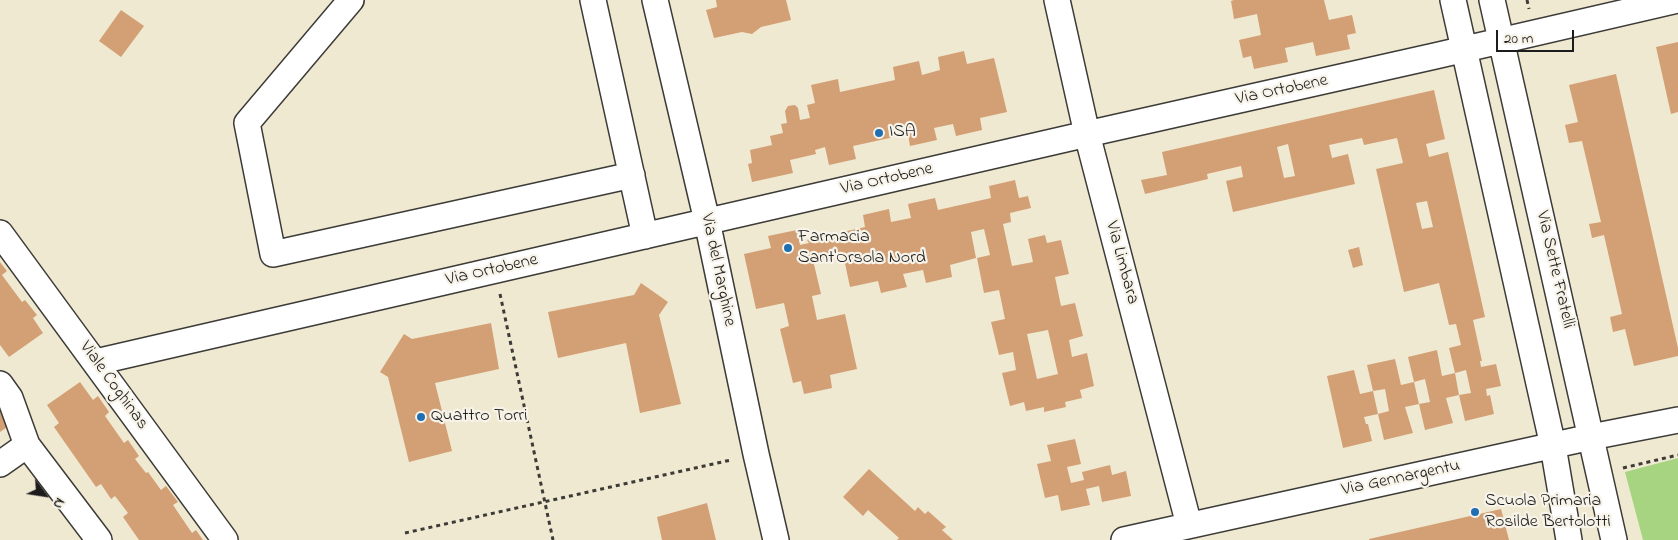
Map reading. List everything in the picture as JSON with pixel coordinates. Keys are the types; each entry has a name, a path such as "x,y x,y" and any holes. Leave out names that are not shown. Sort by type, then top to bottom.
{"street":[{"path":"351,0 247,124 273,254 632,174"},
{"path":"593,0 645,236"},
{"name":"Via del Marghine","path":"655,0 707,221 776,540"},
{"name":"Via Limbara","path":"1057,0 1087,134 1189,525"},
{"path":"1453,0 1552,446 1569,540"},
{"name":"Via Sette Fratelli","path":"1492,0 1614,540"},
{"name":"Via Ortobene","path":"96,362 1678,0"},
{"name":"Viale Coghinas","path":"0,233 225,540"},
{"path":"0,384 10,398 27,445 99,540"},
{"name":"Via Gennargentu","path":"1124,540 1592,437 1678,420"},
{"path":"0,464 27,445"}],"path":[{"path":"495,270 554,540"},
{"path":"405,532 756,454"},
{"path":"1620,469 1678,455"}],"green space":[{"path":"1678,458 1678,540 1643,540 1625,472"}],"building":[{"path":"716,0 786,0 791,20 761,27 752,34 742,32 714,38 706,10 717,7"},
{"path":"1324,0 1329,20 1352,15 1356,33 1347,35 1350,49 1316,56 1313,42 1285,48 1288,62 1254,69 1251,56 1243,58 1239,40 1261,35 1257,14 1234,19 1231,1"},
{"path":"121,10 144,26 121,57 99,41"},
{"path":"1678,42 1678,112 1671,114 1656,47"},
{"path":"964,51 967,64 994,58 1007,112 980,118 982,130 956,136 953,124 934,128 937,140 910,146 908,134 853,146 856,159 829,165 825,147 815,150 816,154 790,160 793,173 752,182 748,164 752,163 750,150 772,145 770,136 783,133 781,124 787,123 785,111 788,106 795,105 798,108 800,120 810,118 807,105 815,103 811,85 838,79 840,92 895,80 893,67 919,61 922,75 940,70 938,57"},
{"path":"1616,74 1678,348 1678,356 1634,366 1625,329 1613,332 1610,317 1622,314 1604,235 1592,238 1589,224 1601,222 1582,141 1569,143 1565,125 1578,122 1569,85"},
{"path":"1434,90 1445,139 1426,144 1429,157 1448,152 1485,317 1473,320 1482,361 1480,361 1481,367 1496,364 1501,386 1486,389 1487,396 1490,395 1494,414 1465,421 1459,395 1471,393 1466,370 1455,373 1449,348 1461,345 1456,324 1449,325 1439,283 1404,292 1376,169 1403,163 1397,138 1364,145 1362,138 1329,145 1332,158 1348,154 1355,184 1233,212 1226,181 1243,177 1241,166 1207,174 1208,179 1145,194 1141,180 1167,175 1162,152","holes":["1288,144 1295,176 1284,178 1277,147","1427,201 1433,227 1422,229 1416,203"]},
{"path":"1015,180 1019,198 1028,196 1031,208 1010,213 1011,222 1003,224 1012,266 1033,262 1028,239 1045,235 1047,243 1061,240 1069,274 1055,277 1061,306 1075,303 1083,336 1069,340 1072,357 1087,353 1094,386 1080,390 1082,398 1065,402 1066,407 1044,412 1044,407 1026,411 1024,402 1010,406 1002,373 1016,370 1013,352 999,355 991,322 1005,319 999,290 984,293 977,258 990,255 984,229 971,232 976,258 950,265 952,277 926,283 923,270 903,274 907,287 881,293 878,281 850,287 843,254 813,260 821,294 812,296 817,320 845,314 857,369 830,375 832,388 804,394 801,381 793,383 780,329 789,326 784,303 756,309 744,254 771,248 768,236 797,230 800,245 809,243 807,240 865,227 863,215 889,209 891,222 911,218 908,204 935,198 938,210 991,198 989,186","holes":["1048,330 1058,374 1037,379 1027,334"]},
{"path":"1359,247 1363,265 1353,268 1348,250"},
{"path":"0,262 7,271 2,275 22,302 25,300 37,315 33,318 43,333 9,357 0,345"},
{"path":"641,283 668,302 659,315 681,404 640,413 626,343 558,358 548,312 634,295"},
{"name":"Quattro Torri","path":"491,323 499,369 435,383 452,451 409,462 388,377 380,372 404,334 412,339"},
{"path":"1437,350 1442,376 1455,373 1459,395 1446,398 1453,423 1425,430 1419,404 1430,402 1425,379 1414,382 1408,357"},
{"path":"1395,359 1401,385 1414,382 1419,404 1405,407 1413,433 1384,440 1378,414 1389,411 1385,389 1373,391 1367,365"},
{"path":"1354,370 1360,394 1373,391 1378,414 1364,417 1366,424 1368,424 1372,441 1343,448 1327,376"},
{"path":"80,382 93,400 98,396 109,412 105,416 124,443 128,440 139,456 135,459 146,473 148,472 161,490 166,486 178,502 173,505 192,533 196,530 203,540 139,540 123,517 128,513 115,496 111,499 101,484 96,487 54,427 59,423 47,405"},
{"path":"0,405 13,423 0,432"},
{"path":"1075,439 1081,464 1067,467 1071,483 1084,480 1082,472 1110,465 1112,475 1126,471 1131,496 1102,502 1099,486 1086,489 1090,505 1061,511 1058,495 1045,498 1037,464 1051,461 1047,445"},
{"path":"869,469 915,511 918,507 925,514 928,511 946,527 942,530 953,540 897,540 899,538 868,510 863,516 843,497"},
{"path":"707,503 716,540 662,540 657,517"},
{"path":"1501,509 1509,540 1369,540 1369,539"}],"place":[{"name":"ISA","path":"879,133"},
{"name":"Farmacia Sant'Orsola Nord","path":"788,248"},
{"name":"Quattro Torri","path":"421,417"},
{"name":"Scuola Primaria Rosilde Bertolotti","path":"1475,512"}]}
